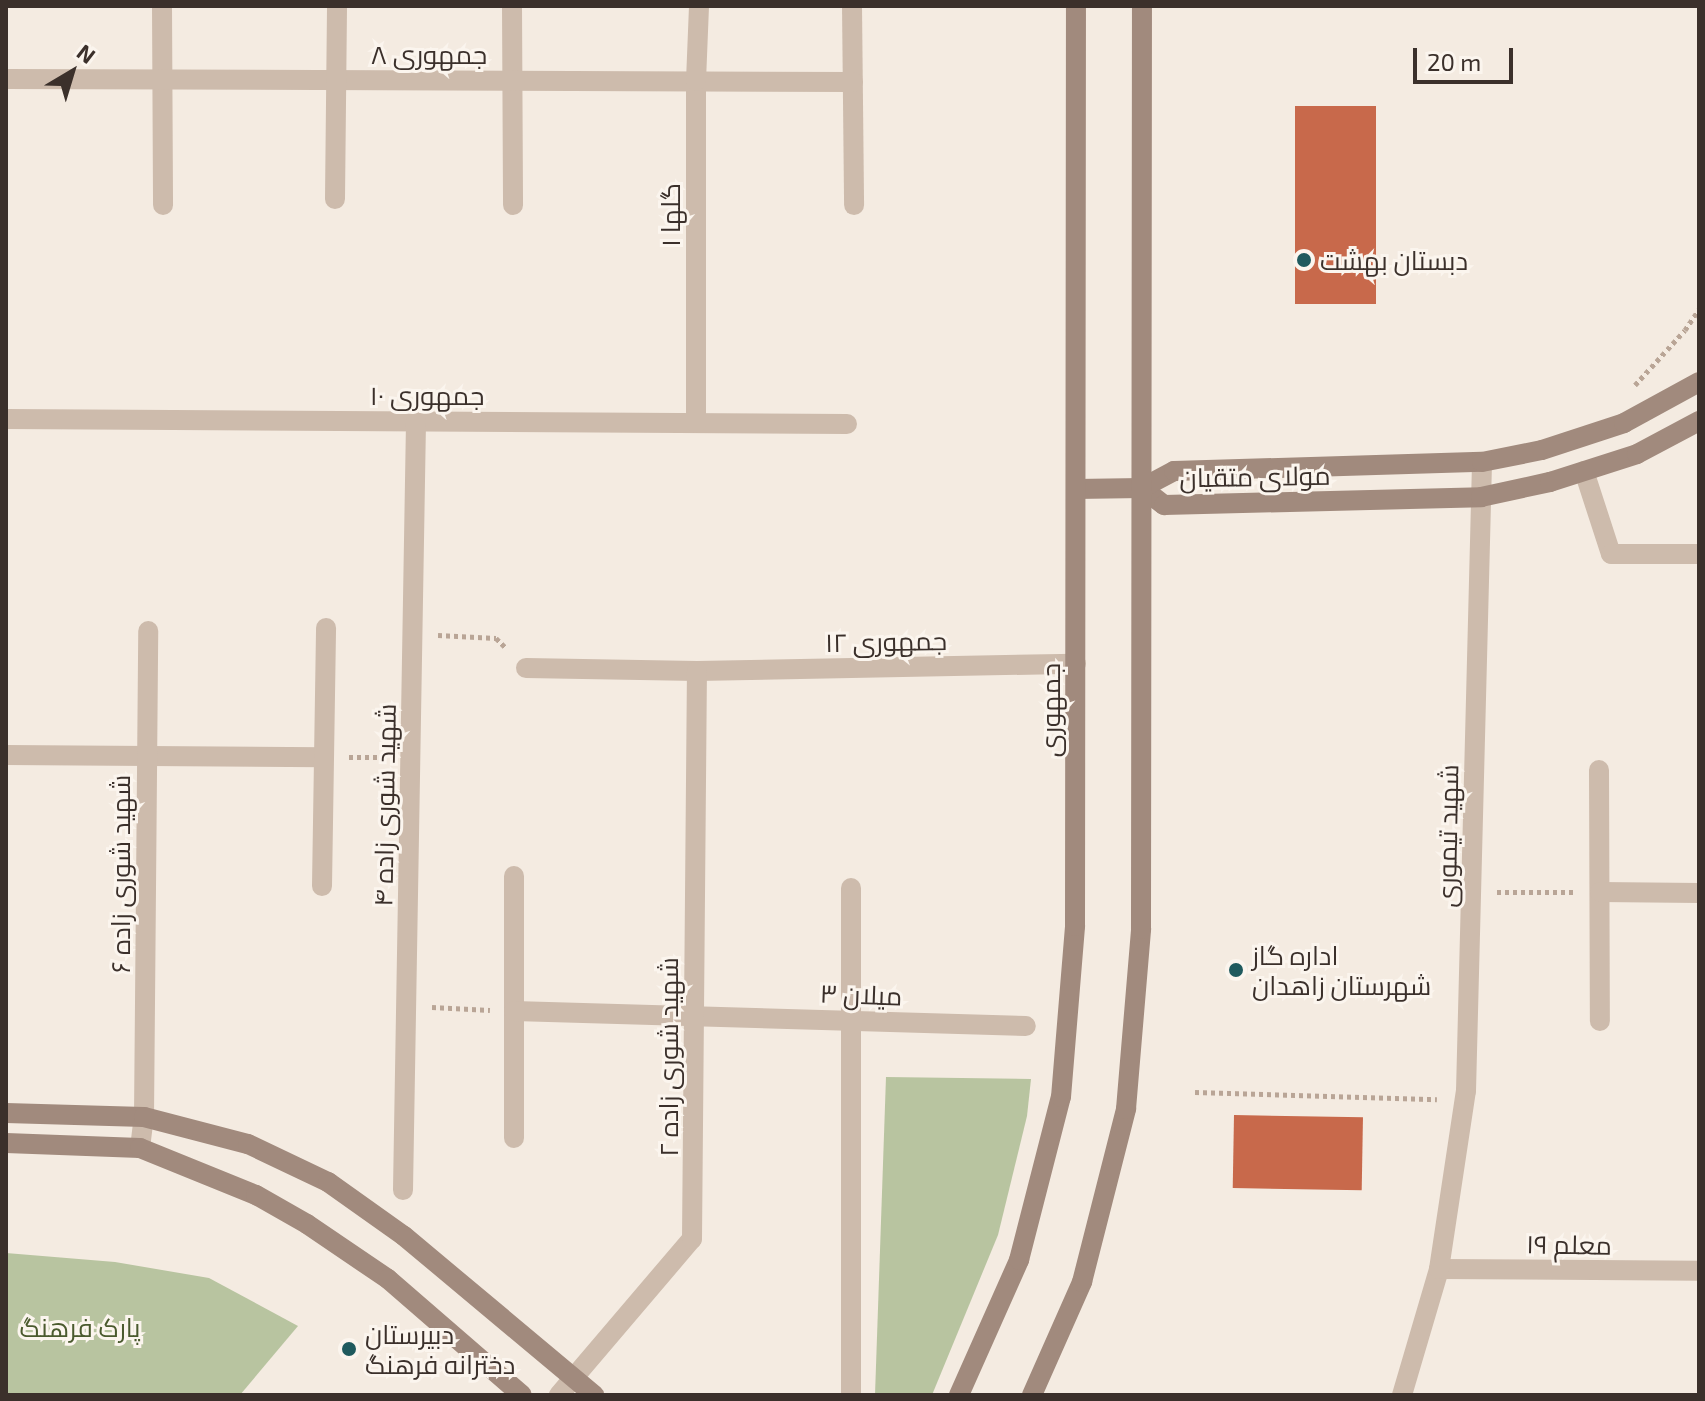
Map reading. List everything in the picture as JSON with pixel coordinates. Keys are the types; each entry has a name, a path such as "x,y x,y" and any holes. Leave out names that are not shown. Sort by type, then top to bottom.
{"main road":[{"name":"جمهوری","path":"959,1395 1019,1260 1061,1097 1075,926 1076,6"},
{"path":"1032,1395 1082,1282 1126,1109 1141,929 1142,6"},
{"name":"مولای متقیان","path":"1699,382 1624,423 1542,450 1482,462 1174,471 1142,488 1164,505 1481,497 1637,454 1699,421"},
{"path":"1076,489 1142,488"},
{"path":"6,1113 144,1117 248,1144 328,1182 404,1236 594,1395"},
{"path":"6,1143 140,1148 256,1195 307,1224 388,1279 522,1395"}],"street":[{"path":"162,6 163,205"},
{"path":"335,199 337,6"},
{"path":"512,6 513,205"},
{"name":"گلها ۱","path":"696,423 696,81 699,6"},
{"path":"852,6 854,205"},
{"name":"جمهوری ۸","path":"6,79 853,82"},
{"name":"جمهوری ۱۰","path":"6,419 847,424"},
{"name":"شهید شوری زاده ۴","path":"403,1190 416,421"},
{"name":"شهید تیموری","path":"1402,1395 1439,1269 1465,1100 1482,462"},
{"path":"1584,471 1611,554 1699,554"},
{"path":"322,886 326,628"},
{"name":"شهید شوری زاده ۶","path":"140,1148 144,1117 148,631"},
{"name":"جمهوری ۱۲","path":"526,668 697,671 1076,664"},
{"name":"شهید شوری زاده ۲","path":"559,1395 692,1239 697,671"},
{"path":"6,755 324,757"},
{"path":"1599,770 1600,1021"},
{"path":"514,876 514,1138"},
{"path":"851,888 851,1395"},
{"path":"1600,892 1699,893"},
{"name":"میلان ۳","path":"514,1011 1026,1026"},
{"name":"معلم ۱۹","path":"1439,1269 1699,1271"}],"path":[{"path":"1624,423 1631,389 1685,330 1699,309"},
{"path":"413,634 496,638 526,668"},
{"path":"324,757 411,757"},
{"path":"1472,892 1600,892"},
{"path":"407,1006 514,1011"},
{"path":"1195,1092 1465,1100"}],"green space":[{"path":"886,1077 1031,1079 1027,1116 998,1235 932,1395 875,1395"},
{"name":"پارک فرهنگ","path":"6,1253 115,1262 209,1278 298,1326 240,1395 6,1395"}],"building":[{"path":"1295,106 1376,106 1376,304 1295,304"},
{"path":"1234,1115 1363,1117 1362,1190 1233,1188"}],"place":[{"name":"دبستان بهشت","path":"1304,260"},
{"name":"اداره گاز شهرستان زاهدان","path":"1236,970"},
{"name":"دبیرستان دخترانه فرهنگ","path":"349,1349"}]}
